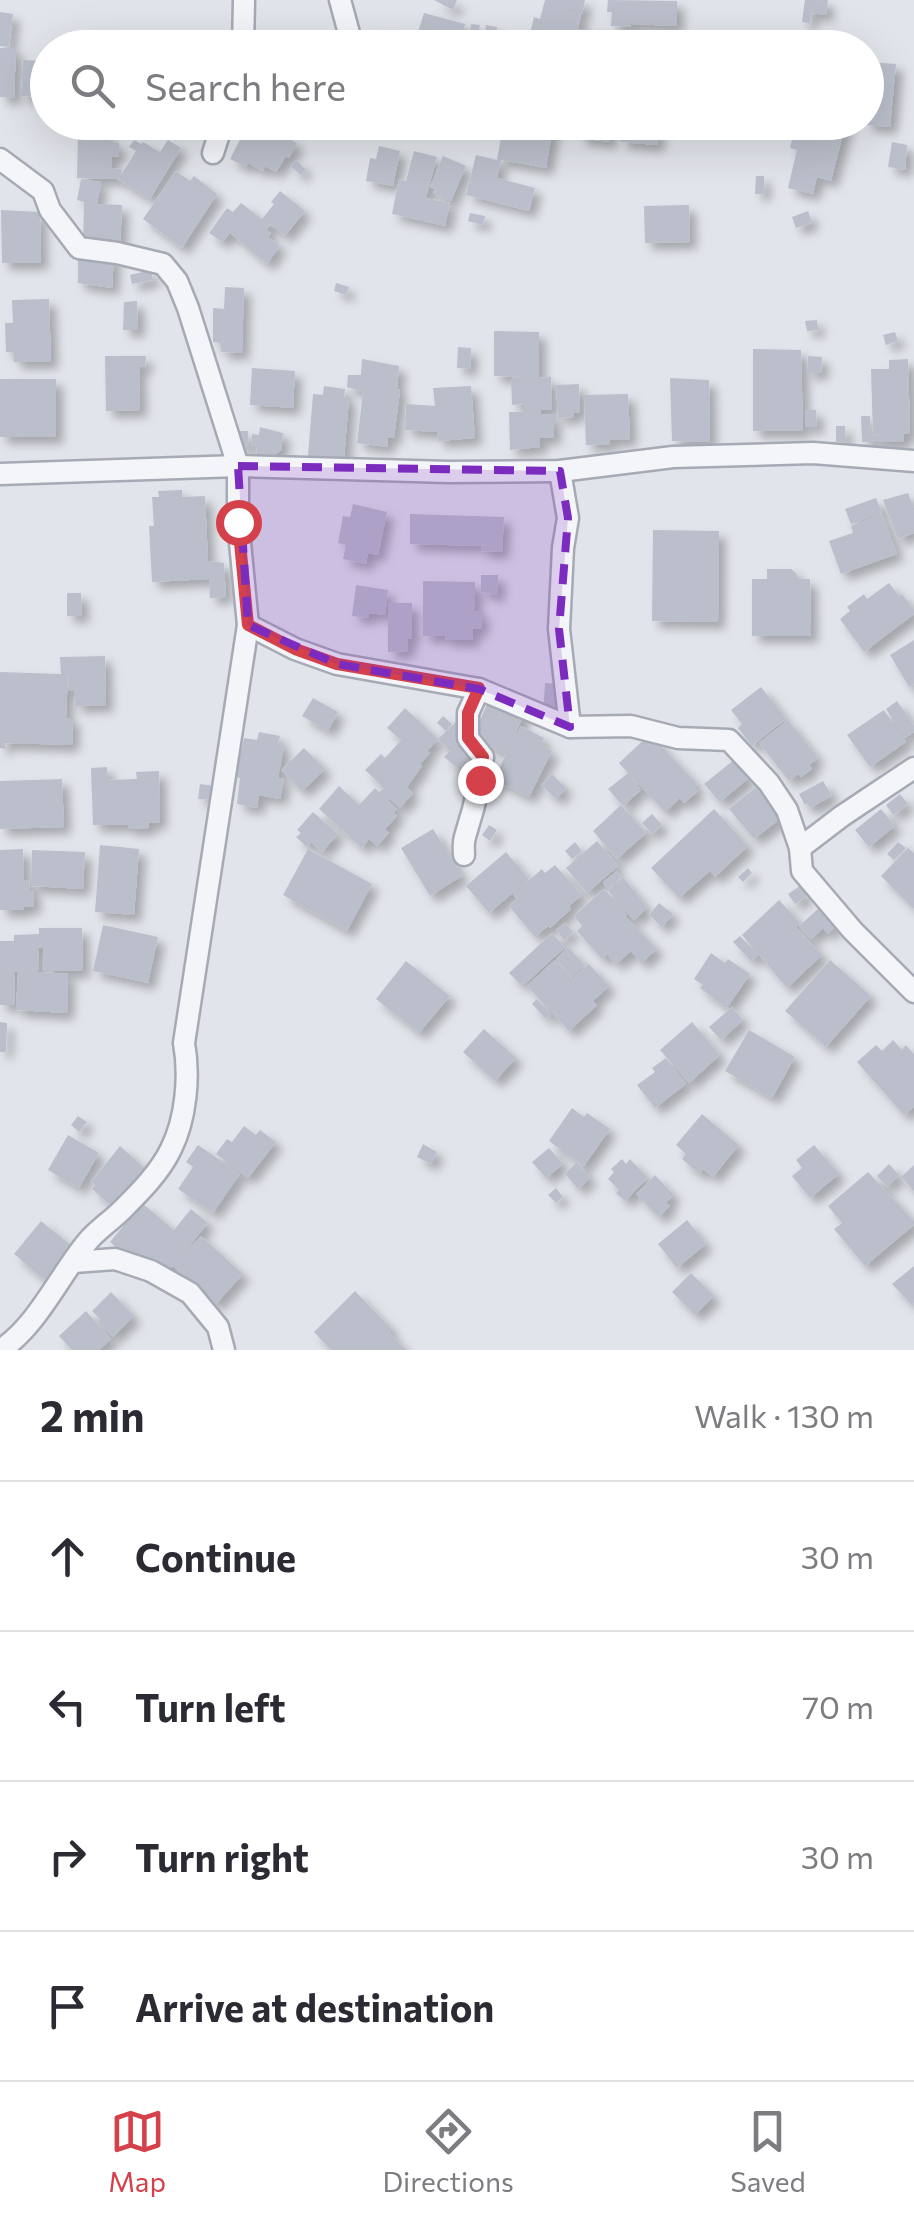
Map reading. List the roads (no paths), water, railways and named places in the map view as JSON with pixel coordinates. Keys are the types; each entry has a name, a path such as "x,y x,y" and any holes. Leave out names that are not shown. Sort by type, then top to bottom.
{"street":[{"path":"243,30 244,0"},
{"path":"340,0 348,30"},
{"path":"213,153 217,140"},
{"path":"0,159 43,191 50,210 78,248 164,264 177,281 238,466 238,522 248,625 184,1042 188,1065 180,1127 170,1151 150,1180 88,1240 26,1326 0,1350"},
{"path":"0,474 238,466 560,471 693,456 812,454 914,461"},
{"path":"560,471 568,518 559,629 570,727"},
{"path":"248,625 295,649 337,664 479,688 570,727 631,726 678,738 728,740 769,783 787,810 800,848 802,871 914,992"},
{"path":"464,855 463,838 483,757 468,738 468,713 479,688"},
{"path":"800,848 914,768"},
{"path":"74,1262 116,1259 190,1293 218,1328 224,1350"}]}
